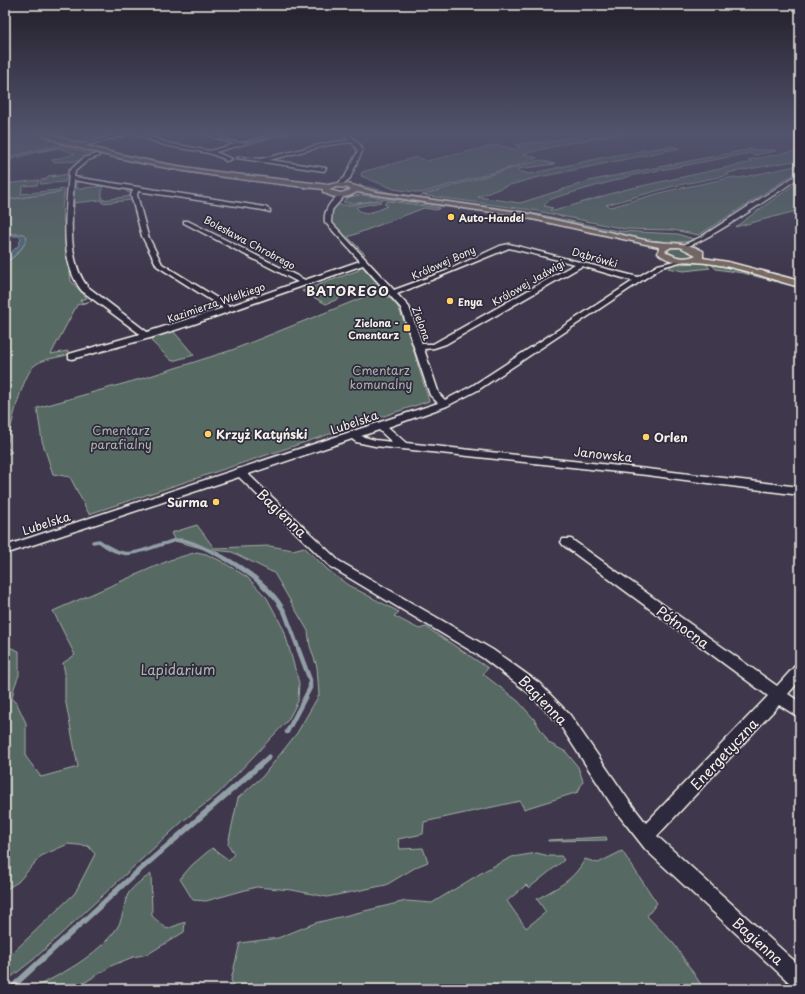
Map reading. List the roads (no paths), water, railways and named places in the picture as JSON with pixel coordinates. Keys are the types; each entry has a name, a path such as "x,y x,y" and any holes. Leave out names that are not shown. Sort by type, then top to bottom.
{"main road":[{"path":"254,178 327,188 339,185 349,185 354,187 353,192"},
{"path":"327,188 327,192 333,194 342,195 353,192 377,194 518,214 635,240 665,250 681,260 698,257 800,284"},
{"path":"665,250 684,246 694,249 698,257"}],"street":[{"path":"71,178 68,230 70,251 79,282 85,289 147,336"},
{"path":"73,178 265,209 268,211"},
{"path":"339,185 347,178"},
{"path":"347,178 349,185"},
{"path":"684,246 703,238 795,178"},
{"path":"136,189 134,195 142,228 159,265 229,309"},
{"name":"Zielona","path":"333,194 333,202 328,214 328,222 394,293 407,310 435,395 444,404"},
{"path":"333,202 342,195"},
{"name":"Bolesława Chrobrego","path":"186,222 303,282"},
{"path":"694,249 703,238"},
{"name":"Dąbrówki","path":"499,248 514,246 639,280"},
{"name":"Królowej Bony","path":"394,293 499,248"},
{"name":"Lubelska","path":"660,266 665,250"},
{"name":"Lubelska","path":"5,550 241,473 444,404 475,388 660,266 681,260"},
{"name":"Kazimierza Wielkiego","path":"72,356 147,336 364,262"},
{"name":"Królowej Jadwigi","path":"419,347 434,346 443,342 581,264"},
{"path":"381,426 404,446"},
{"name":"Janowska","path":"354,435 364,442 682,476 800,491"},
{"name":"Bagienna","path":"241,473 335,564 488,654 534,688 568,725 615,796 645,836 681,872 800,979"},
{"name":"Północna","path":"567,542 800,711"},
{"name":"Energetyczna","path":"645,836 778,696 800,670"}],"water":[{"path":"5,234 23,234 27,237 19,252 5,263 5,258 18,246 21,239 19,236 5,236"}],"waterway":[{"path":"5,200 61,192"},
{"path":"93,542 99,541 116,551 130,553 174,540 183,540 194,543 218,554"},
{"path":"218,554 237,565 256,579 272,594 285,613 310,680 310,688 287,732"},
{"path":"10,989 126,882 269,757"}],"place":[{"name":"Auto-Handel","path":"451,217"},
{"name":"Enya","path":"450,301"},
{"name":"Zielona - Cmentarz","path":"407,328"},
{"name":"Krzyż Katyński","path":"208,434"},
{"name":"Orlen","path":"646,437"},
{"name":"Surma","path":"216,502"}],"district":[{"name":"BATOREGO","path":"348,290"}],"park label":[{"name":"Cmentarz komunalny","path":"381,377"},
{"name":"Cmentarz parafialny","path":"121,437"},
{"name":"Lapidarium","path":"178,669"}]}
